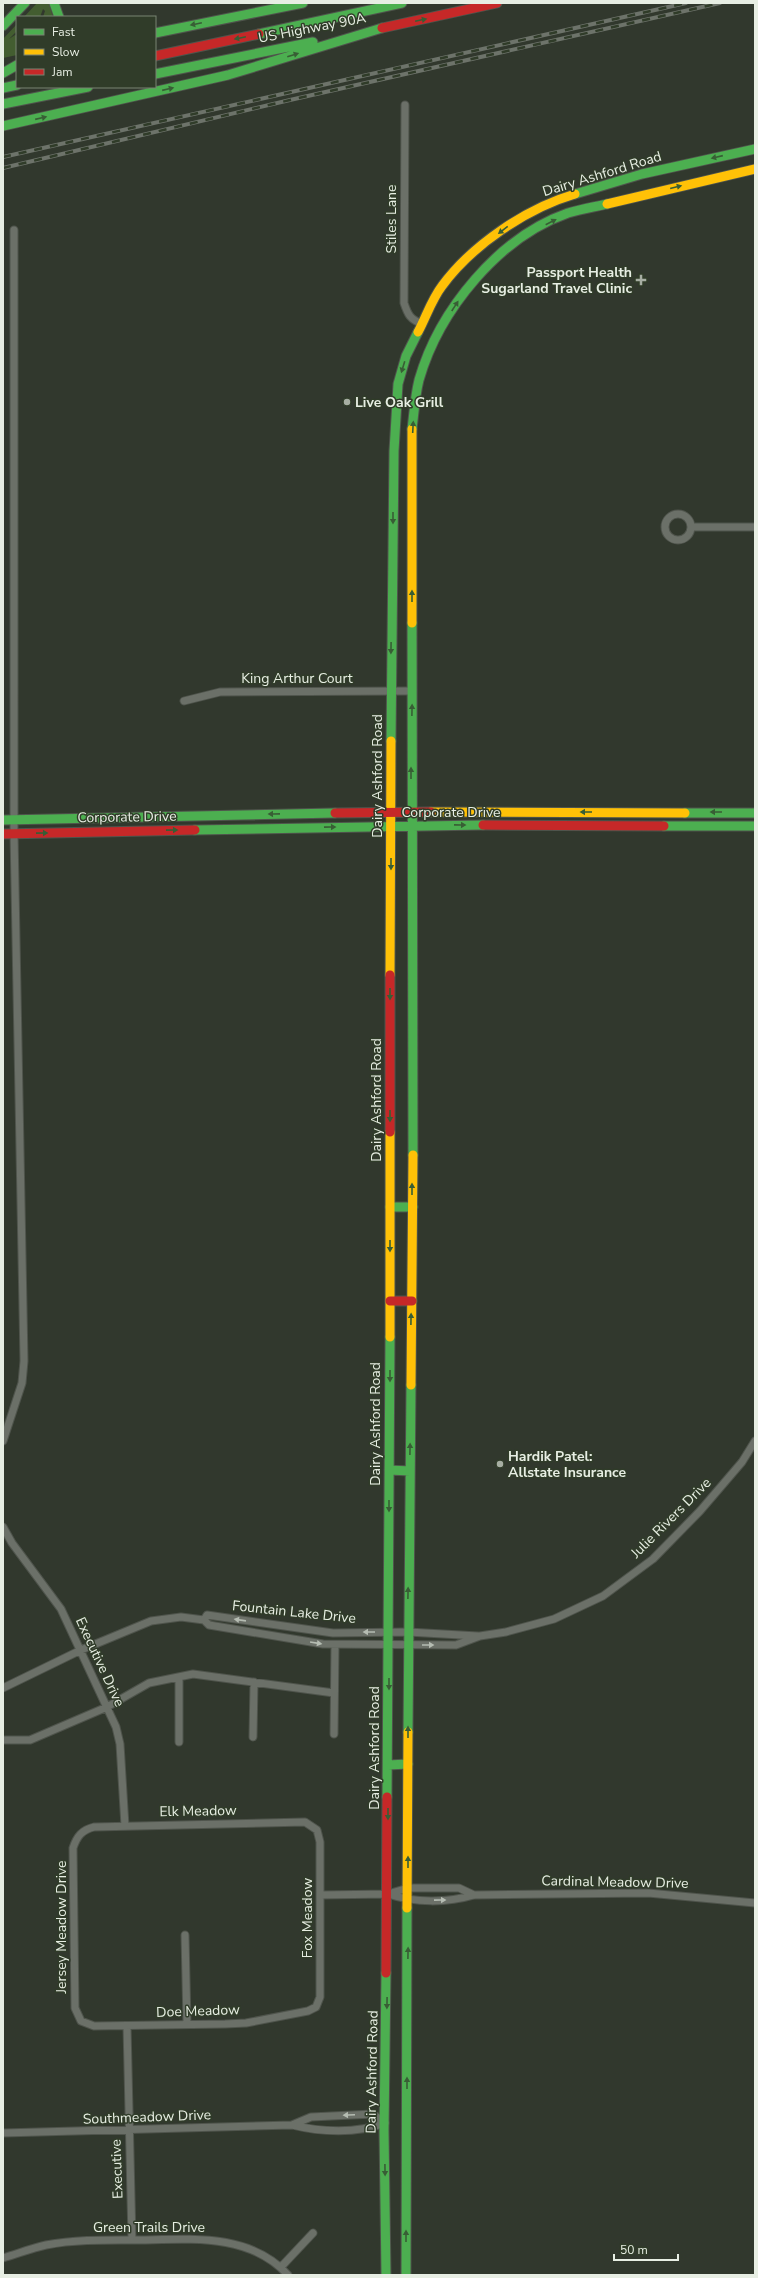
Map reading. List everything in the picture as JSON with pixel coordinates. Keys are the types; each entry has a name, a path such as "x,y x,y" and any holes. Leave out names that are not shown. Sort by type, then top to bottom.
{"main road":[{"path":"3,26 25,3"},
{"path":"54,3 59,16"},
{"path":"156,33 303,3"},
{"name":"US Highway 90A","path":"156,56 402,3"},
{"name":"US Highway 90A","path":"156,74 497,3"},
{"path":"3,126 228,75 382,28"},
{"path":"3,65 16,64"},
{"path":"3,73 16,65"},
{"path":"3,88 16,85"},
{"path":"3,104 83,88"},
{"name":"Dairy Ashford Road","path":"386,2275 385,2123 388,1894 391,691 393,494 398,384 406,356 442,286 476,250 521,216 560,198 642,174 755,149"},
{"name":"Dairy Ashford Road","path":"406,2275 408,1632 412,1301 412,451 416,395 419,381 434,339 459,300 489,262 527,234 568,213 755,169"},
{"path":"394,451 412,451"},
{"path":"393,494 412,494"},
{"name":"Corporate Drive","path":"3,820 391,812 755,813"},
{"name":"Corporate Drive","path":"3,834 391,825 755,826"},
{"path":"390,1207 412,1207"},
{"path":"390,1301 412,1301"},
{"path":"389,1470 410,1471"},
{"path":"388,1765 408,1764"}],"street":[{"name":"Stiles Lane","path":"406,105 404,302 408,315 412,320 422,324"},
{"path":"3,1441 22,1383 24,1361 14,834 14,230"},
{"path":"691,526 755,527"},
{"name":"King Arthur Court","path":"184,701 220,692 412,691"},
{"path":"604,812 604,826"},
{"path":"302,813 303,827"},
{"name":"Julie Rivers Drive","path":"389,1645 456,1645 480,1636 506,1632 554,1619 603,1596 653,1559 700,1511 742,1462 755,1441"},
{"name":"Executive Drive","path":"3,1527 12,1543 61,1609 116,1727 120,1744 125,1826"},
{"name":"Fountain Lake Drive","path":"204,1620 207,1616 334,1633 408,1632"},
{"name":"Fountain Lake Drive","path":"3,1688 81,1650 151,1621 181,1618 204,1620 209,1625 277,1638 335,1645 389,1645"},
{"path":"277,1638 279,1625"},
{"name":"Julie Rivers Drive","path":"408,1632 480,1636"},
{"path":"334,1734 335,1645"},
{"path":"3,1740 30,1740 107,1707 149,1683 193,1674 334,1693"},
{"path":"179,1677 179,1742"},
{"path":"253,1737 254,1682"},
{"name":"Elk Meadow","path":"80,1833 86,1829 94,1827 305,1822 316,1830"},
{"name":"Fox Meadow","path":"316,1830 320,1842 320,1997 316,2007"},
{"name":"Jersey Meadow Drive","path":"80,1833 76,1839 74,1855 75,2008 80,2021"},
{"name":"Cardinal Meadow Drive","path":"320,1895 388,1894 408,1888 458,1888 474,1895"},
{"name":"Cardinal Meadow Drive","path":"388,1894 408,1901 459,1900 474,1895 648,1893 755,1903"},
{"path":"185,1935 186,2024"},
{"name":"Doe Meadow","path":"80,2021 94,2026 246,2022 308,2011 316,2007"},
{"name":"Executive","path":"127,2026 132,2240"},
{"name":"Southmeadow Drive","path":"292,2125 312,2117 373,2114 385,2123"},
{"name":"Southmeadow Drive","path":"3,2133 292,2125 313,2130 373,2128 385,2123"},
{"path":"281,2267 313,2233"},
{"name":"Green Trails Drive","path":"3,2258 45,2245 78,2241 204,2239 225,2242 265,2256 281,2267 288,2275"}],"green space":[{"path":"37,3 49,3 53,16 43,16 45,11 43,9 40,16 25,16"},
{"path":"16,25 16,32 9,39 16,36 16,55 3,58 3,39"}],"railway":[{"path":"3,157 686,3"},
{"path":"3,168 290,100 720,3"}],"traffic: fast":[{"path":"3,26 25,3"},
{"path":"54,3 59,16"},
{"path":"156,33 303,3"},
{"path":"259,34 402,3"},
{"path":"3,126 228,75 382,28"},
{"path":"156,74 313,42"},
{"path":"3,73 16,66"},
{"path":"3,88 16,85"},
{"path":"3,104 83,88"},
{"path":"575,194 642,174 755,149"},
{"path":"412,429 419,380 428,354 441,328 475,279 518,239 543,224 568,213 607,204"},
{"path":"391,741 394,451 398,384 406,356 418,332"},
{"path":"412,623 413,1155"},
{"path":"3,820 335,813"},
{"path":"685,813 755,813"},
{"path":"195,830 483,825"},
{"path":"664,826 755,826"},
{"path":"390,1207 413,1207"},
{"path":"387,1797 390,1337"},
{"path":"408,1732 411,1385"},
{"path":"389,1470 410,1471"},
{"path":"388,1765 408,1764"},
{"path":"406,2275 407,1908"},
{"path":"386,1973 384,2131 386,2275"}],"traffic: slow":[{"path":"607,204 755,169"},
{"path":"418,332 438,291 454,271 469,256 520,218 557,200 575,194"},
{"path":"412,429 412,623"},
{"path":"390,975 391,741"},
{"path":"431,812 685,813"},
{"path":"390,1132 390,1337"},
{"path":"411,1385 413,1155"},
{"path":"407,1908 408,1732"}],"traffic: jam":[{"path":"382,28 497,3"},
{"path":"156,56 259,34"},
{"path":"335,813 431,812"},
{"path":"483,825 664,826"},
{"path":"3,834 195,830"},
{"path":"390,975 390,1132"},
{"path":"390,1301 412,1301"},
{"path":"386,1973 387,1797"}],"place":[{"name":"Passport Health Sugarland Travel Clinic","path":"641,280"},
{"name":"Live Oak Grill","path":"347,402"},
{"name":"Hardik Patel: Allstate Insurance","path":"500,1464"}]}
